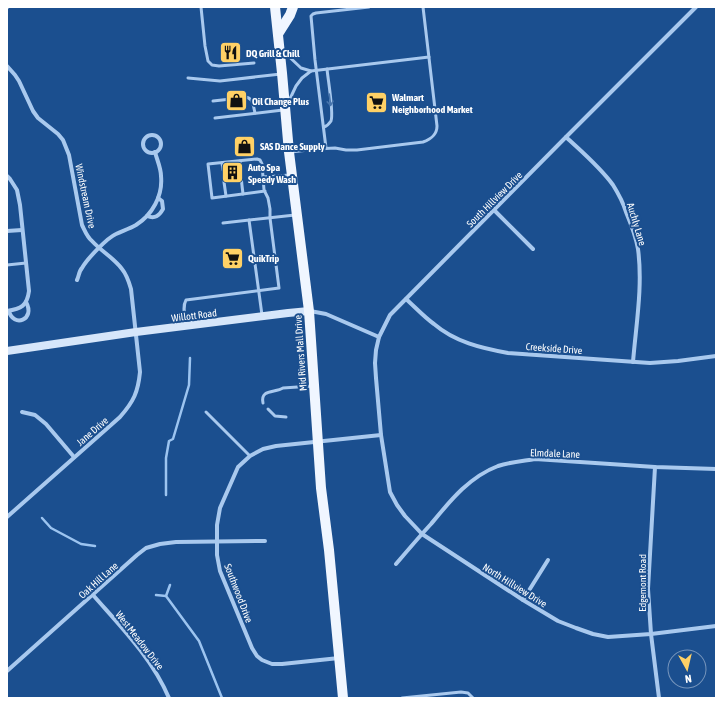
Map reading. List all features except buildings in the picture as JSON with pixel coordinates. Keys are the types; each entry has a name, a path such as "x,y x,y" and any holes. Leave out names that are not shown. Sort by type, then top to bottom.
{"main road":[{"name":"Mid Rivers Mall Drive","path":"275,7 289,152 309,311 321,488 329,550 344,698"},
{"path":"278,34 290,15 293,7"},
{"name":"Willott Road","path":"7,351 136,332 309,311"}],"street":[{"name":"South Hillview Drive","path":"381,435 375,363 379,337 390,315 696,7"},
{"name":"Windstream Drive","path":"7,66 19,80 32,111 38,118 58,134 62,140 69,155 82,225 86,235 123,269 128,278 131,289 136,332"},
{"path":"148,136 154,136 160,141 159,150 155,152 148,152 144,148 143,143 148,136"},
{"name":"Auchly Lane","path":"566,137 600,169 613,185 623,202 631,224 638,248 640,269 633,362"},
{"path":"77,280 81,269 109,238 135,225 147,216 154,206 158,198 161,182 161,174 155,152"},
{"path":"7,176 17,190 20,205 29,291 28,300 26,302 23,306 16,310 8,311 17,321 25,319 28,314 29,307 26,302"},
{"path":"147,216 155,218 160,215 163,209 162,201 158,198"},
{"path":"494,210 532,249"},
{"path":"7,231 22,230"},
{"name":"Creekside Drive","path":"406,299 434,325 452,336 469,344 485,349 508,353 633,362 662,362 716,356"},
{"name":"Willott Road","path":"309,311 326,314 379,337"},
{"name":"Jane Drive","path":"7,517 120,417 129,407 139,384 140,372 136,332"},
{"path":"22,412 35,415 46,424 74,457"},
{"name":"Southwood Drive","path":"339,658 272,664 256,656 220,571 216,542 220,508 238,467 250,456 263,449 318,441 381,435"},
{"name":"North Hillview Drive","path":"381,435 390,492 396,505 422,534 558,621 593,634 608,636 651,634 716,626"},
{"name":"Elmdale Lane","path":"396,564 466,484 498,466 535,459 655,467 716,469"},
{"name":"Edgemont Road","path":"655,467 648,589 651,634 659,698"},
{"name":"Oak Hill Lane","path":"7,671 146,548 176,542 265,541"},
{"path":"523,600 548,560"},
{"name":"West Meadow Drive","path":"93,595 132,639 165,688 169,698"}],"lane":[{"path":"201,7 206,56 208,61 212,65 219,66 254,63"},
{"path":"326,148 316,71 311,16 316,13 349,8 369,7"},
{"path":"289,152 326,148 358,150 430,140 437,130 423,7"},
{"path":"279,47 301,68 311,71 429,57"},
{"path":"324,127 330,122 332,113 327,69"},
{"path":"215,118 285,110 299,82 311,71"},
{"path":"188,78 220,81 282,73"},
{"path":"243,97 250,98 255,113"},
{"path":"213,101 231,98"},
{"path":"186,326 184,308 186,300 279,288 270,209 265,191 262,164 260,160 257,159 208,164 212,198 265,191"},
{"path":"240,161 240,167"},
{"path":"222,163 223,170"},
{"path":"263,177 292,175"},
{"path":"241,177 243,194"},
{"path":"224,182 226,196"},
{"path":"223,223 297,214"},
{"path":"249,220 262,316"},
{"path":"7,265 26,263"},
{"path":"264,403 263,399 266,393 271,391 280,390 283,388 315,386"},
{"path":"268,409 275,416 286,417"},
{"path":"206,412 250,456"},
{"path":"402,698 461,692 468,693 473,698"}],"waterway":[{"path":"166,495 166,458 169,441 173,439 189,385 190,358"},
{"path":"42,518 51,528 81,544 95,546"},
{"path":"166,596 170,585"},
{"path":"156,595 166,596 199,641 222,698"}],"place":[{"name":"DQ Grill & Chill","path":"231,53"},
{"name":"Oil Change Plus","path":"237,101"},
{"name":"Walmart Neighborhood Market","path":"377,103"},
{"name":"SAS Dance Supply","path":"244,146"},
{"name":"Auto Spa Speedy Wash","path":"233,173"},
{"name":"QuikTrip","path":"232,258"}]}
